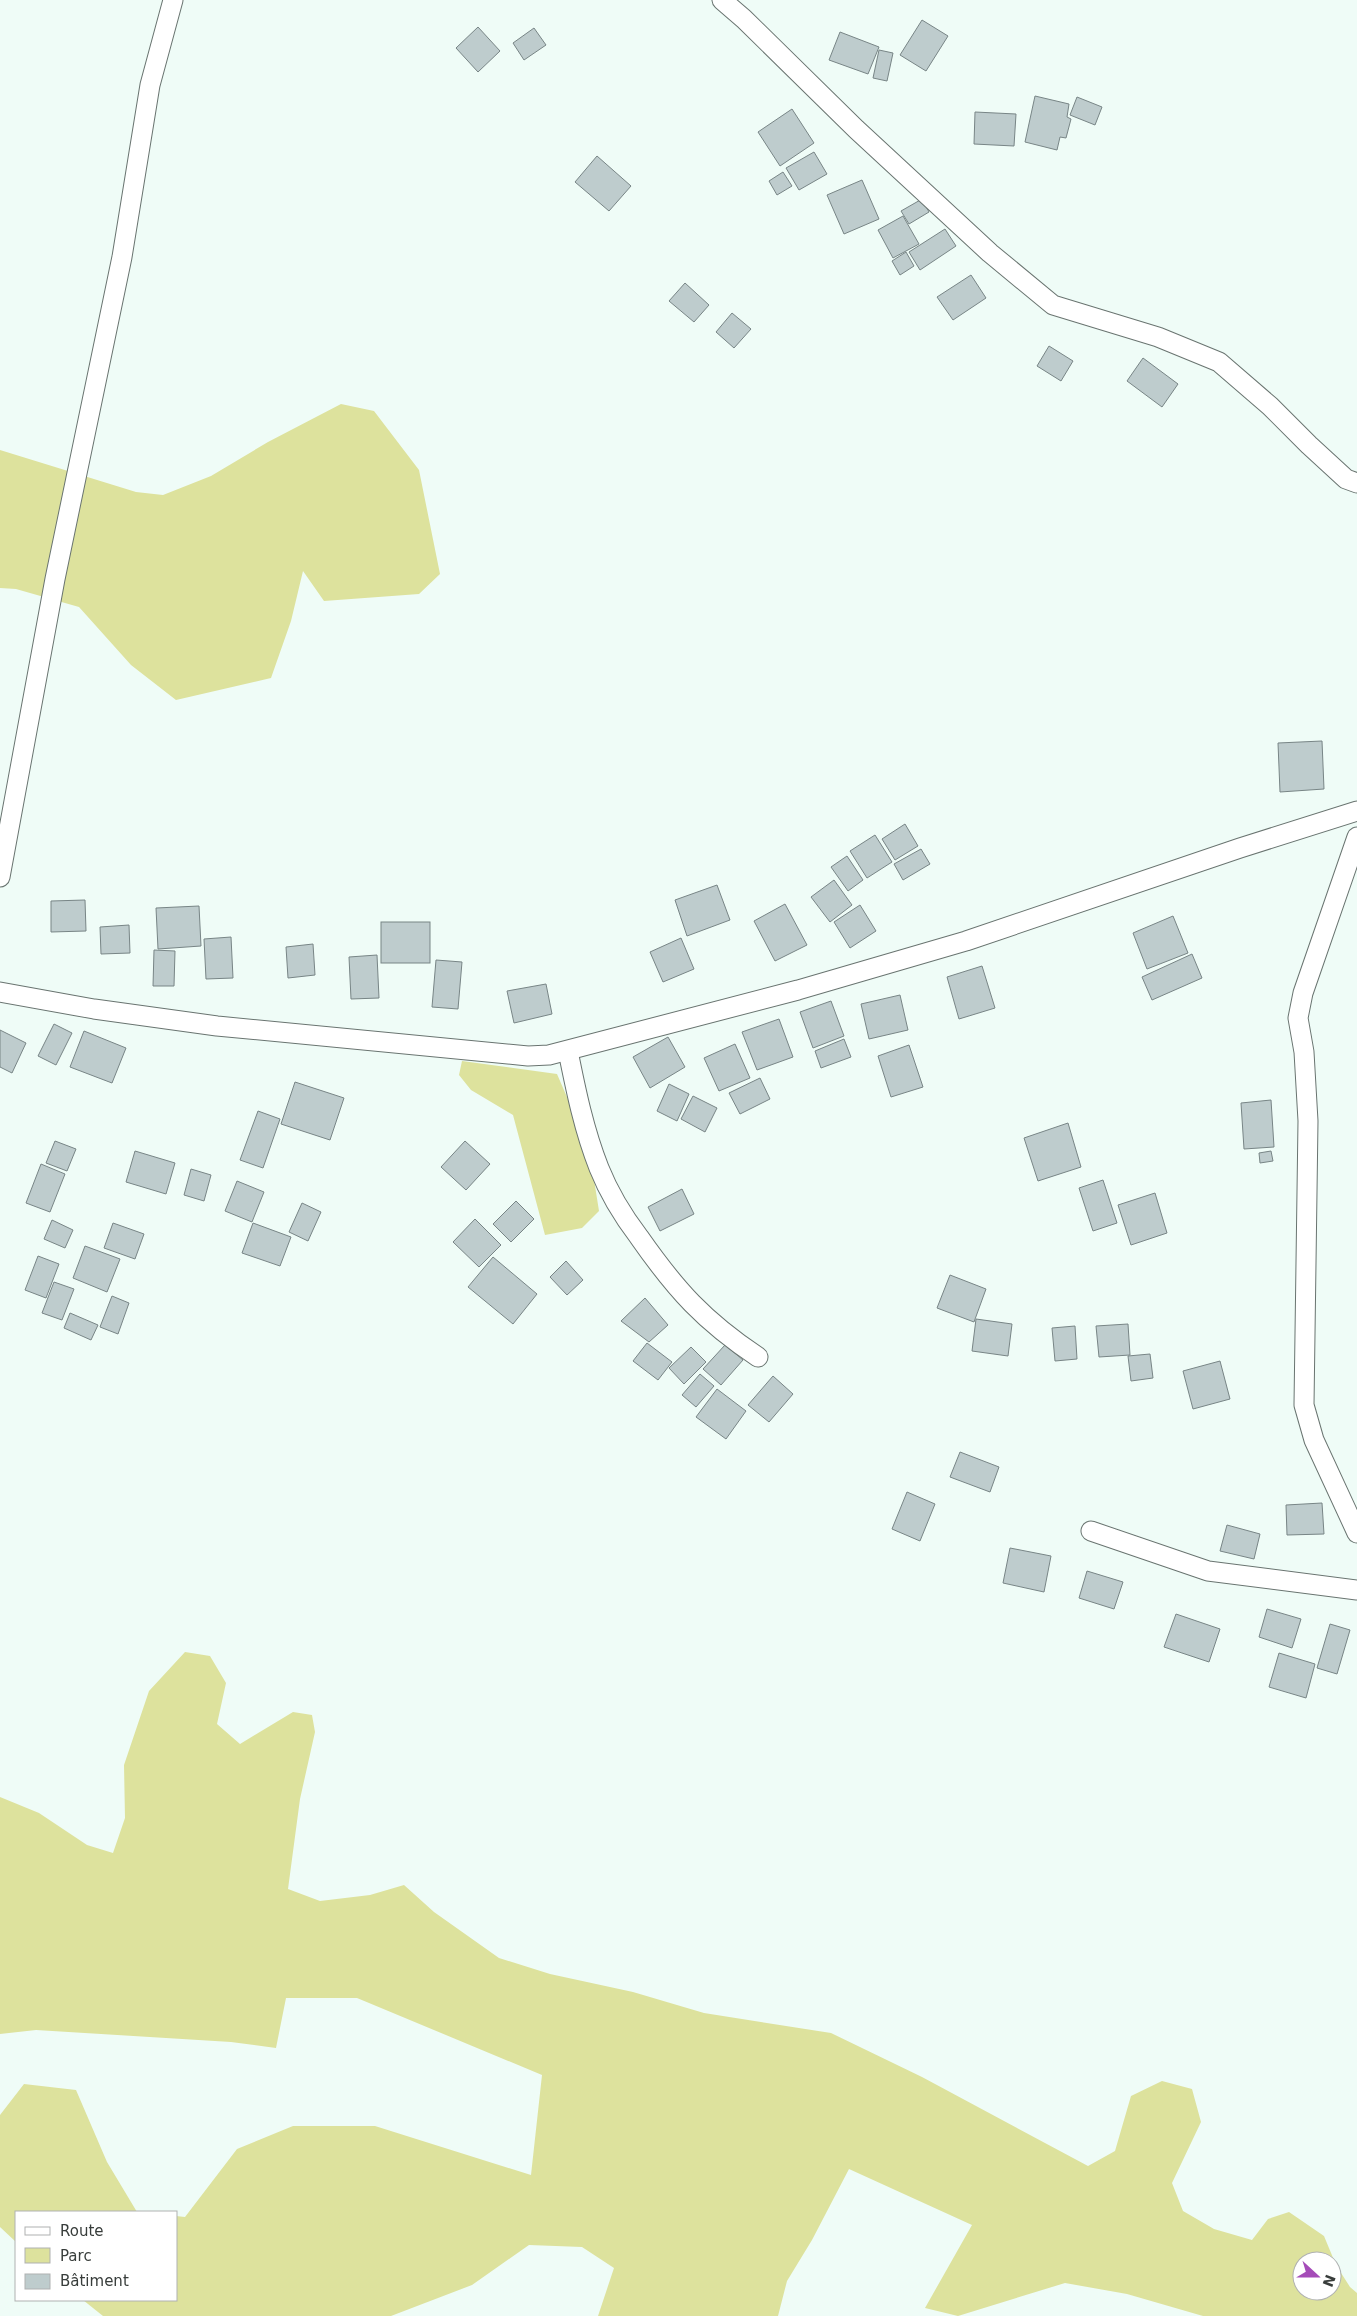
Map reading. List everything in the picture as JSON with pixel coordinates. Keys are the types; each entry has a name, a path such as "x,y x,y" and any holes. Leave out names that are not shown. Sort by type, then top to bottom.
{"street":[{"path":"0,877 55,580 122,257 150,86 173,0"},
{"path":"722,0 744,19 856,130 990,252 1052,305 1158,337 1219,362 1270,406 1346,478 1357,483"},
{"path":"0,992 217,1026 528,1056 549,1055 798,990 966,941 1240,848 1357,812"},
{"path":"1357,837 1303,993 1298,1018 1304,1052 1308,1103 1304,1405 1314,1440 1357,1533"},
{"path":"568,1051 581,1114 600,1170 613,1198 665,1275 684,1298 724,1334 758,1357"},
{"path":"1091,1531 1208,1572 1357,1590"}],"green space":[{"path":"341,404 374,411 419,470 440,574 419,594 324,601 303,571 291,621 271,678 176,700 131,665 79,607 16,589 0,588 0,450 136,492 163,495 211,476 268,442"},
{"path":"462,1061 557,1074 589,1148 599,1211 582,1228 545,1235 513,1115 471,1090 459,1075"},
{"path":"185,1652 210,1656 226,1683 217,1724 240,1744 293,1712 312,1715 315,1732 300,1799 288,1889 320,1901 370,1895 404,1885 434,1912 499,1958 550,1974 633,1992 704,2013 831,2033 922,2077 1088,2166 1115,2151 1131,2096 1162,2081 1192,2089 1201,2122 1172,2183 1183,2211 1214,2229 1252,2240 1268,2219 1289,2212 1324,2236 1330,2251 1292,2251 1292,2301 1342,2301 1342,2274 1350,2287 1357,2293 1357,2316 1203,2316 1127,2294 1065,2283 958,2316 925,2308 972,2225 849,2169 812,2240 787,2281 778,2316 598,2316 614,2268 582,2247 529,2245 472,2285 391,2316 103,2316 84,2301 178,2301 178,2216 185,2217 237,2149 293,2126 375,2126 531,2175 542,2075 357,1998 286,1998 276,2048 231,2042 36,2030 0,2034 0,1797 39,1813 87,1845 113,1853 125,1818 124,1765 149,1691"},
{"path":"24,2084 76,2090 107,2162 136,2211 15,2211 15,2241 0,2227 0,2115"}],"building":[{"path":"922,20 948,36 926,71 900,55"},
{"path":"478,27 500,51 478,72 456,48"},
{"path":"534,28 546,45 524,60 513,43"},
{"path":"840,32 879,47 868,74 829,60"},
{"path":"879,50 893,53 887,81 873,78"},
{"path":"1035,96 1069,104 1067,117 1071,119 1066,138 1060,137 1057,150 1025,142"},
{"path":"1077,97 1102,107 1095,125 1070,115"},
{"path":"792,109 814,143 780,166 758,132"},
{"path":"975,112 1016,114 1014,146 974,144"},
{"path":"814,152 827,174 799,190 786,168"},
{"path":"597,156 631,186 609,211 575,182"},
{"path":"783,172 792,186 777,195 769,181"},
{"path":"862,180 879,219 844,234 827,195"},
{"path":"922,199 929,212 909,224 901,211"},
{"path":"903,216 919,244 893,258 878,230"},
{"path":"945,229 956,246 920,270 909,252"},
{"path":"906,252 914,266 900,275 892,261"},
{"path":"971,275 986,298 953,320 937,297"},
{"path":"685,283 709,305 694,322 669,301"},
{"path":"732,313 751,329 734,348 716,332"},
{"path":"1049,346 1073,361 1061,381 1037,366"},
{"path":"1143,358 1178,384 1162,407 1127,381"},
{"path":"1322,741 1324,789 1280,792 1278,743"},
{"path":"905,824 918,846 895,860 882,839"},
{"path":"875,835 892,862 867,878 850,851"},
{"path":"921,849 930,864 903,880 894,864"},
{"path":"847,856 863,880 848,891 831,867"},
{"path":"834,880 852,905 830,922 811,897"},
{"path":"717,885 730,920 687,936 675,900"},
{"path":"85,900 86,931 51,932 51,901"},
{"path":"785,904 807,945 775,961 754,921"},
{"path":"860,905 876,931 850,948 834,922"},
{"path":"199,906 201,946 158,949 156,908"},
{"path":"1173,916 1188,953 1147,969 1133,933"},
{"path":"381,922 430,922 430,963 381,963"},
{"path":"129,925 130,953 101,954 100,927"},
{"path":"231,937 233,978 206,979 204,939"},
{"path":"681,938 694,969 663,982 650,952"},
{"path":"313,944 315,975 288,978 286,947"},
{"path":"154,950 175,951 174,986 153,986"},
{"path":"1192,954 1202,978 1152,1000 1142,977"},
{"path":"377,955 379,998 351,999 349,957"},
{"path":"436,960 462,962 458,1009 432,1007"},
{"path":"982,966 995,1008 959,1019 947,977"},
{"path":"546,984 552,1014 514,1023 507,991"},
{"path":"900,995 908,1030 869,1039 861,1004"},
{"path":"831,1001 844,1036 813,1048 800,1012"},
{"path":"779,1019 793,1057 757,1070 742,1032"},
{"path":"54,1024 72,1033 56,1065 38,1056"},
{"path":"0,1030 26,1043 12,1073 0,1067"},
{"path":"84,1031 126,1048 112,1083 70,1067"},
{"path":"668,1037 685,1067 650,1088 633,1057"},
{"path":"844,1039 851,1057 821,1068 815,1051"},
{"path":"735,1044 750,1078 719,1091 704,1058"},
{"path":"909,1045 923,1087 891,1097 878,1056"},
{"path":"760,1078 770,1099 740,1114 729,1093"},
{"path":"295,1082 344,1098 330,1140 281,1124"},
{"path":"669,1084 689,1094 677,1121 657,1111"},
{"path":"693,1096 717,1108 705,1132 681,1119"},
{"path":"1271,1100 1274,1147 1244,1149 1241,1103"},
{"path":"258,1111 280,1119 263,1168 240,1160"},
{"path":"1068,1123 1081,1167 1038,1181 1024,1138"},
{"path":"55,1141 76,1149 67,1171 46,1163"},
{"path":"465,1141 490,1164 466,1190 441,1167"},
{"path":"135,1151 175,1163 166,1194 126,1182"},
{"path":"1271,1151 1273,1161 1260,1163 1259,1153"},
{"path":"41,1164 65,1174 50,1212 26,1203"},
{"path":"191,1169 211,1175 204,1201 184,1195"},
{"path":"1103,1180 1117,1223 1093,1231 1079,1188"},
{"path":"237,1181 264,1192 252,1222 225,1211"},
{"path":"682,1189 694,1214 660,1231 648,1207"},
{"path":"1155,1193 1167,1233 1131,1245 1118,1205"},
{"path":"516,1201 534,1219 511,1242 493,1224"},
{"path":"302,1203 321,1212 308,1241 289,1232"},
{"path":"475,1219 501,1245 479,1267 453,1242"},
{"path":"52,1220 73,1230 65,1248 44,1239"},
{"path":"113,1223 144,1234 135,1259 104,1248"},
{"path":"253,1223 291,1237 280,1266 242,1253"},
{"path":"85,1246 120,1259 107,1292 73,1278"},
{"path":"38,1256 59,1264 46,1298 25,1290"},
{"path":"493,1257 537,1294 513,1324 468,1287"},
{"path":"566,1261 583,1280 567,1295 550,1277"},
{"path":"950,1275 986,1289 974,1322 937,1308"},
{"path":"54,1282 74,1289 62,1320 42,1313"},
{"path":"112,1296 129,1303 118,1334 100,1327"},
{"path":"645,1298 668,1325 649,1342 621,1321"},
{"path":"70,1313 98,1325 91,1340 64,1328"},
{"path":"976,1319 1012,1324 1008,1356 972,1351"},
{"path":"1128,1324 1130,1355 1099,1357 1096,1326"},
{"path":"1075,1326 1077,1359 1055,1361 1052,1328"},
{"path":"647,1343 672,1362 658,1380 633,1361"},
{"path":"725,1345 743,1360 721,1385 703,1369"},
{"path":"691,1347 706,1362 684,1384 669,1368"},
{"path":"1150,1354 1153,1378 1131,1381 1128,1356"},
{"path":"1220,1361 1230,1399 1193,1409 1183,1371"},
{"path":"700,1374 714,1386 696,1407 682,1395"},
{"path":"773,1376 793,1394 769,1422 748,1405"},
{"path":"717,1389 746,1411 726,1439 696,1417"},
{"path":"960,1452 999,1467 990,1492 950,1477"},
{"path":"907,1492 935,1504 920,1541 892,1529"},
{"path":"1322,1503 1324,1534 1287,1535 1286,1505"},
{"path":"1227,1525 1260,1534 1254,1559 1220,1551"},
{"path":"1010,1548 1051,1556 1044,1592 1003,1583"},
{"path":"1087,1571 1123,1582 1114,1609 1079,1598"},
{"path":"1267,1609 1301,1619 1292,1648 1259,1637"},
{"path":"1176,1614 1220,1629 1209,1662 1164,1647"},
{"path":"1330,1624 1350,1630 1337,1674 1317,1668"},
{"path":"1279,1653 1315,1664 1306,1698 1269,1687"}]}
